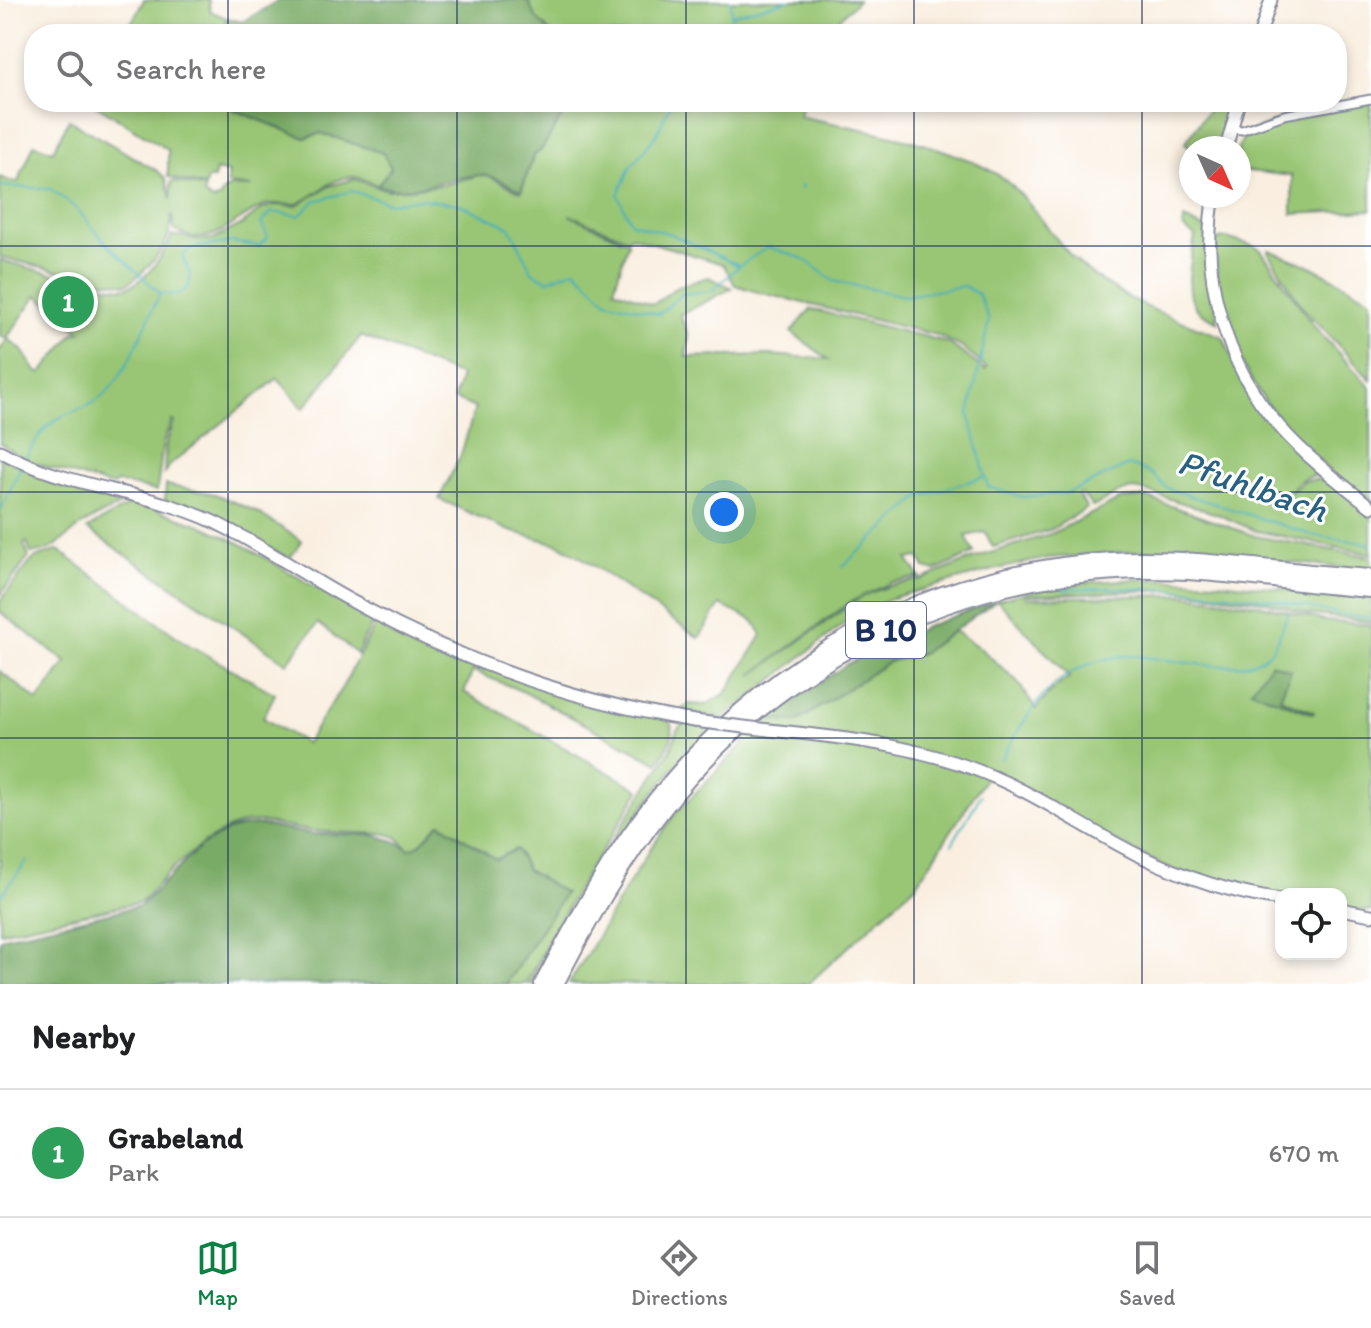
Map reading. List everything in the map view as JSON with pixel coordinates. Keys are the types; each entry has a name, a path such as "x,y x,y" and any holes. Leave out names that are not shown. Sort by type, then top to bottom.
{"highway":[{"name":"B 10","path":"542,984 614,857 678,773 720,728 767,688 798,665 863,627 936,595 971,584 1071,563 1189,560 1371,577"},
{"name":"B 10","path":"556,984 625,863 686,781 732,734 776,697 815,669 869,638 925,613 981,594 1039,580 1088,574 1191,572 1371,590"}],"street":[{"path":"1263,24 1271,0"},
{"path":"1347,103 1371,99"},
{"path":"1229,136 1236,112"},
{"path":"1231,129 1242,130 1300,112"},
{"path":"1213,208 1211,229 1216,299 1224,328 1245,377 1271,416 1300,449 1371,507"},
{"path":"0,451 31,467 178,508 209,520 251,541 367,610 436,645 502,672 613,706 694,721 875,743 961,764 1007,782 1172,870 1218,886 1275,899"},
{"path":"1347,910 1371,915"}],"green space":[{"path":"144,0 209,0 210,11 227,18 224,24 131,24"},
{"path":"279,0 527,0 542,24 224,24 227,18 242,22"},
{"path":"527,0 858,0 837,24 542,24"},
{"path":"1371,103 1371,210 1292,214 1292,176 1251,171 1251,136 1245,136 1247,132 1288,117 1347,112 1347,108"},
{"path":"107,112 240,112 305,138 321,133 384,153 391,168 378,185 354,177 339,180 299,203 263,206 211,236 187,236 174,230 172,214 164,245 144,271 127,284 0,257 0,177 18,182 34,144 53,151 69,120 159,172 166,179 171,200 171,182 174,181 205,188 204,195 213,201 228,188 252,187 227,184 229,173 216,170 214,179 207,179 205,186 168,177 168,150"},
{"path":"240,112 565,112 541,150 533,156 521,191 484,175 416,188 390,188 378,185 391,168 383,153 321,133 305,138"},
{"path":"565,112 800,112 799,116 898,137 971,161 993,172 1015,189 1072,257 1105,284 1143,305 1223,337 1246,389 1261,411 1324,474 1300,481 1290,493 1304,481 1329,478 1371,512 1371,554 1256,531 1217,514 1145,491 1133,489 1118,493 1093,507 1081,493 1078,495 1087,508 1052,529 993,547 985,532 966,536 974,553 935,571 925,568 919,557 907,559 920,577 892,582 867,594 923,579 972,559 1053,533 1121,499 1146,497 1255,536 1371,557 1371,570 1153,550 1048,558 997,569 895,597 856,614 724,718 684,713 681,710 689,704 706,705 726,693 762,635 754,621 720,605 699,638 558,544 510,531 439,499 461,455 475,408 454,399 461,376 361,336 303,409 278,378 170,465 164,475 166,444 172,421 163,443 157,491 117,482 112,486 27,461 0,443 0,350 7,339 0,336 0,260 87,282 128,287 155,265 172,235 213,239 241,225 262,209 274,205 296,206 330,186 354,179 387,190 443,185 479,175 489,176 521,192 534,156","holes":["569,215 628,239 630,236 723,264 735,285 754,291 937,335 960,346 987,368 985,370 950,344 811,309 791,332 828,359 769,355 686,357 689,336 680,315 732,288 709,277 678,286 654,304 614,289 628,242","37,295 80,332 74,333 41,374 21,349 7,338","863,596 752,675 850,602"]},
{"path":"1207,112 1233,112 1226,136 1190,136"},
{"path":"1184,219 1208,230 1218,322 1198,310 1192,300 1190,272 1195,236 1183,228"},
{"path":"1226,238 1261,250 1316,329 1371,388 1371,500 1331,472 1292,435 1245,369 1225,319 1218,287 1214,244"},
{"path":"1269,250 1313,267 1371,299 1371,380 1302,307"},
{"path":"0,456 40,477 123,503 82,525 45,551 31,553 27,542 24,544 29,557 0,595"},
{"path":"166,485 215,494 255,511 302,541 290,558 165,501"},
{"path":"134,502 201,525 241,544 373,621 357,654 318,623 287,663 87,529"},
{"path":"58,550 184,642 275,694 263,718 306,743 380,620 416,639 671,722 671,738 658,763 524,692 473,671 464,692 640,790 574,895 525,984 506,984 564,893 527,870 516,849 496,859 441,823 418,846 409,849 397,837 387,834 311,831 260,822 244,823 202,844 170,871 141,902 0,932 0,671 38,701 66,662 0,612 0,601 35,558"},
{"path":"1154,579 1218,582 1371,597 1371,622 1308,614 1263,601 1171,590 1025,595 1026,598 1183,595 1262,605 1325,621 1371,625 1371,911 1347,909 1347,888 1275,888 1275,898 1172,870 986,777 917,884 808,984 569,984 645,857 674,815 766,720 797,722 888,662 922,653 954,631 980,648 1017,681 1036,709 1051,691 1069,677 997,600 1094,582","holes":["1291,670 1280,698 1313,713 1252,690"]},
{"path":"997,600 922,653 888,662 797,722 766,720 847,664 928,626"},
{"path":"1271,663 1291,670 1280,698 1313,714 1251,690"},
{"path":"683,723 710,728 635,818 593,882 534,984 528,984 568,911 671,749 677,730"},
{"path":"440,823 496,859 516,849 527,870 565,893 506,984 0,984 0,940 4,937 140,906 201,846 229,830 260,825 311,834 373,835 409,849 418,846"}],"waterway":[{"path":"731,0 732,24"},
{"path":"731,15 789,0"},
{"path":"667,112 656,136 630,167 618,195 631,223 671,234 738,265"},
{"path":"801,189 802,185"},
{"name":"Pfuhlbach","path":"0,186 51,189 76,208 105,242 160,293 165,294 181,293 188,287 190,274 183,257 189,249 233,242 259,246 268,237 261,223 272,212 299,216 315,201 352,191 390,203 420,199 459,204 510,227 532,272 548,280 575,269 607,301 659,314 682,294 712,291 739,266 768,247 804,259 833,281 905,296 963,286 978,294 989,320 969,414 988,487 1022,497 1068,493 1129,465 1151,473 1166,488 1312,535 1371,544"},
{"path":"25,459 50,425 96,401 117,380 134,352 160,293"},
{"path":"0,511 22,465"},
{"path":"842,567 919,497 983,477"},
{"path":"1062,589 1211,593 1261,598 1371,618"},
{"path":"1000,760 1038,701 1076,670 1104,659 1127,656 1223,666 1242,665 1270,652 1288,613"},
{"path":"952,844 981,795"},
{"path":"0,897 27,861"}],"place":[{"name":"Grabeland","path":"68,302"}]}
